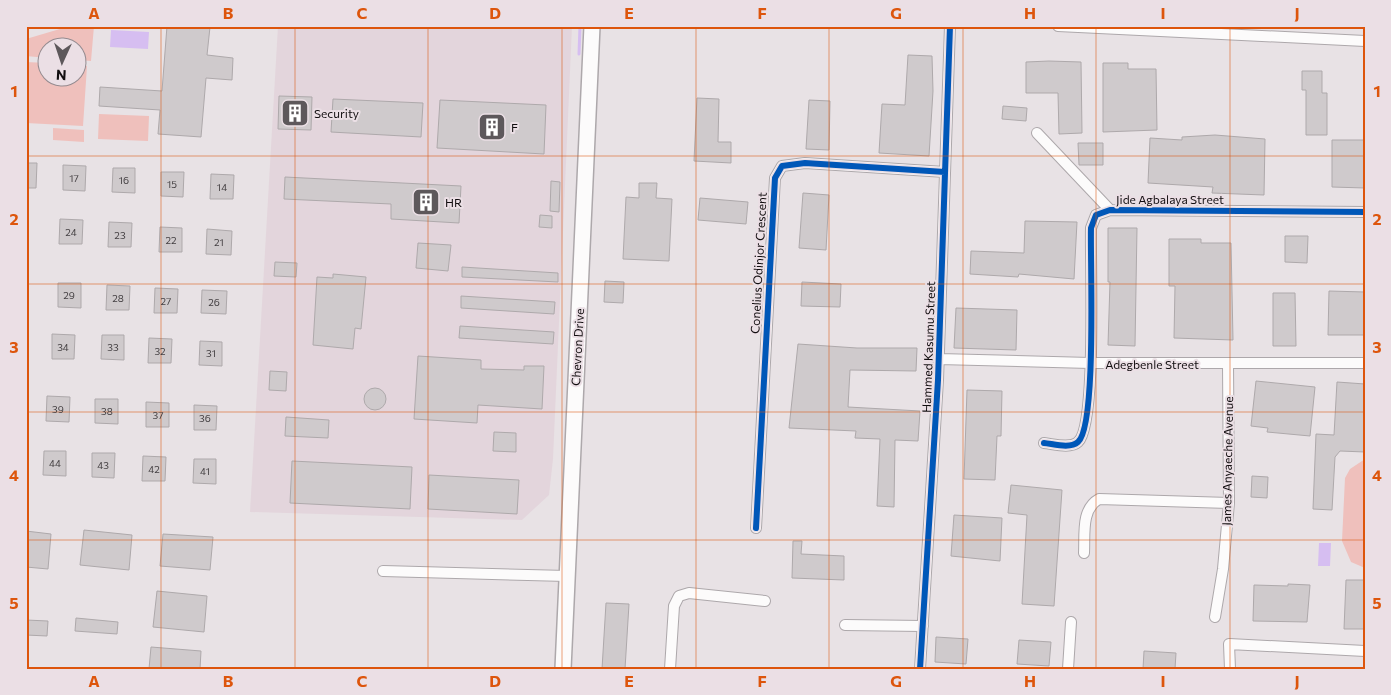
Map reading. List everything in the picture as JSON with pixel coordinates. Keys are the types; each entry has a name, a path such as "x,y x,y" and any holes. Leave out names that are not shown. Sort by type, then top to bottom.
{"main road":[{"name":"Chevron Drive","path":"563,669 592,26"}],"street":[{"name":"Hammed Kasumu Street","path":"920,669 939,359 950,26"},
{"path":"1058,26 1365,40"},
{"path":"1290,26 1290,38"},
{"path":"1037,133 1110,210"},
{"name":"Conelius Odinjor Crescent","path":"756,528 775,178 782,166 805,163 945,172"},
{"name":"Jide Agbalaya Street","path":"1044,443 1072,446 1082,437 1085,429 1090,364 1091,228 1096,215 1110,210 1365,212"},
{"name":"Adegbenle Street","path":"939,359 1090,364 1365,363"},
{"name":"James Anyaeche Avenue","path":"1214,617 1223,569 1229,503 1228,364"},
{"path":"1084,552 1087,512 1090,504 1099,499 1229,503"},
{"path":"383,571 566,576"},
{"path":"670,669 674,606 679,596 688,593 765,601"},
{"path":"1068,669 1071,622"},
{"path":"845,625 923,626"},
{"path":"1230,669 1229,644 1365,651"}],"shaded area":[{"path":"70,26 94,26 91,61 88,61 88,38 38,38 38,57 26,56 26,39"},
{"path":"278,26 572,26 553,459 549,495 522,520 250,512"},
{"path":"111,30 149,32 148,49 110,47"},
{"path":"26,62 38,63 38,88 86,88 83,126 26,123"},
{"path":"99,114 149,116 148,141 98,139"},
{"path":"53,128 84,130 84,142 53,140"},
{"path":"1365,459 1365,568 1351,562 1342,541 1345,478 1350,469"},
{"path":"1319,543 1331,543 1330,566 1318,566"}],"building":[{"path":"167,26 210,27 207,55 233,58 232,80 206,78 201,137 158,134 160,110 99,106 100,87 162,91"},
{"path":"908,55 932,56 933,91 929,156 879,153 882,104 905,105"},
{"path":"1026,62 1081,62 1082,133 1059,134 1058,93 1026,93"},
{"path":"1103,63 1128,63 1128,69 1156,69 1157,130 1103,132"},
{"path":"1302,71 1322,71 1322,93 1327,93 1327,135 1306,135 1306,90 1302,90"},
{"name":"Security","path":"279,96 312,97 311,130 278,129"},
{"path":"697,98 719,99 718,142 731,142 731,163 694,161"},
{"path":"333,99 423,103 421,137 331,132"},
{"name":"F","path":"440,100 546,105 544,154 437,148"},
{"path":"809,100 830,101 829,150 806,149"},
{"path":"1003,106 1027,108 1026,121 1002,119"},
{"path":"1215,135 1265,139 1264,195 1212,193 1213,187 1148,183 1150,138 1182,140 1182,137"},
{"path":"1332,140 1365,140 1365,188 1332,187"},
{"path":"1078,143 1103,143 1103,165 1079,165"},
{"path":"26,163 37,163 36,188 26,188"},
{"path":"63,165 86,166 85,191 63,190"},
{"path":"113,168 135,168 135,193 112,192"},
{"path":"161,172 184,172 183,197 161,196"},
{"path":"211,174 234,175 233,199 210,199"},
{"path":"285,177 461,186 459,223 391,219 391,204 284,199"},
{"path":"551,181 560,182 559,212 550,211"},
{"path":"639,183 657,183 656,198 672,199 669,261 623,259 626,197 639,198"},
{"path":"803,193 829,195 826,250 799,248"},
{"path":"700,198 748,202 746,224 698,220"},
{"path":"540,215 552,216 552,228 539,227"},
{"path":"60,219 83,220 82,244 59,244"},
{"path":"1025,221 1077,222 1074,279 1019,274 1018,277 970,274 971,251 1024,253"},
{"path":"109,222 132,223 131,247 108,247"},
{"path":"160,227 182,228 182,252 159,252"},
{"path":"1108,228 1137,228 1135,346 1108,345 1110,282 1108,282"},
{"path":"207,229 232,231 231,255 206,254"},
{"path":"1285,236 1308,236 1307,263 1285,262"},
{"path":"1169,239 1201,239 1201,243 1231,243 1233,340 1174,338 1175,286 1169,286"},
{"path":"418,243 451,245 448,271 416,268"},
{"path":"275,262 297,263 296,277 274,276"},
{"path":"462,267 558,273 558,282 462,277"},
{"path":"333,274 366,277 361,329 355,328 353,349 313,345 317,277 333,278"},
{"path":"605,281 624,282 623,303 604,302"},
{"path":"802,282 841,284 840,307 801,306"},
{"path":"58,283 81,283 81,308 58,307"},
{"path":"107,285 130,286 129,310 106,310"},
{"path":"155,288 178,289 177,313 154,313"},
{"path":"202,290 227,291 226,314 201,313"},
{"path":"1329,291 1365,292 1365,335 1328,335"},
{"path":"1273,293 1295,293 1296,346 1273,346"},
{"path":"461,296 555,302 554,314 461,308"},
{"path":"956,308 1017,310 1016,350 954,348"},
{"path":"460,326 554,332 553,344 459,338"},
{"path":"52,334 75,335 74,359 52,359"},
{"path":"102,335 124,335 124,360 101,359"},
{"path":"149,338 172,339 171,363 148,363"},
{"path":"200,341 222,342 222,366 199,365"},
{"path":"798,344 857,348 917,348 916,371 850,370 848,407 920,411 918,441 895,440 894,507 877,506 880,439 855,438 856,431 789,428"},
{"path":"418,356 481,360 481,369 524,370 524,366 544,366 542,409 478,405 477,423 414,419"},
{"path":"270,371 287,372 286,391 269,390"},
{"path":"1256,381 1315,387 1310,436 1267,432 1268,428 1251,426"},
{"path":"1337,382 1365,384 1365,452 1340,451 1335,457 1332,510 1313,509 1316,434 1334,435"},
{"path":"375,388 383,391 386,399 383,407 375,410 367,407 364,399 367,391"},
{"path":"967,390 1002,391 1001,436 997,436 995,480 964,479"},
{"path":"47,396 70,397 69,422 46,421"},
{"path":"95,399 118,399 118,424 95,423"},
{"path":"146,402 169,403 169,427 146,427"},
{"path":"194,405 217,406 216,430 194,430"},
{"path":"286,417 329,420 328,438 285,436"},
{"path":"494,432 516,433 516,452 493,451"},
{"path":"44,451 66,451 66,476 43,475"},
{"path":"92,453 115,453 114,478 92,477"},
{"path":"143,456 166,457 165,481 142,481"},
{"path":"194,459 216,459 216,484 193,483"},
{"path":"292,461 412,467 410,509 290,503"},
{"path":"429,475 519,480 517,514 428,509"},
{"path":"1252,476 1268,477 1267,498 1251,497"},
{"path":"1011,485 1062,490 1054,606 1022,604 1027,515 1008,513"},
{"path":"954,515 1002,518 1000,561 951,556"},
{"path":"84,530 132,535 129,570 80,565"},
{"path":"26,531 51,534 48,569 26,567"},
{"path":"163,534 213,537 210,570 160,566"},
{"path":"793,541 802,541 801,554 844,556 844,580 792,578"},
{"path":"1346,580 1365,580 1365,629 1344,629"},
{"path":"1288,584 1310,585 1307,622 1253,621 1254,585 1288,586"},
{"path":"157,591 207,596 204,632 153,627"},
{"path":"606,603 629,604 625,669 602,669"},
{"path":"76,618 118,622 117,634 75,631"},
{"path":"26,620 48,621 47,636 26,635"},
{"path":"936,637 968,639 966,664 935,662"},
{"path":"1019,640 1051,642 1049,666 1017,664"},
{"path":"151,647 201,651 200,669 149,669"},
{"path":"1144,651 1176,653 1175,669 1143,669"}],"waterway":[{"path":"579,54 580,26"}],"cycle path":[{"path":"920,669 938,380 950,26"},
{"path":"756,528 775,178 782,166 805,163 945,172"},
{"path":"1044,443 1062,446 1075,444 1084,430 1090,376 1091,228 1096,215 1110,210 1365,212"}],"place":[{"name":"Security","path":"295,113"},
{"name":"F","path":"492,127"},
{"name":"HR","path":"426,202"}]}
